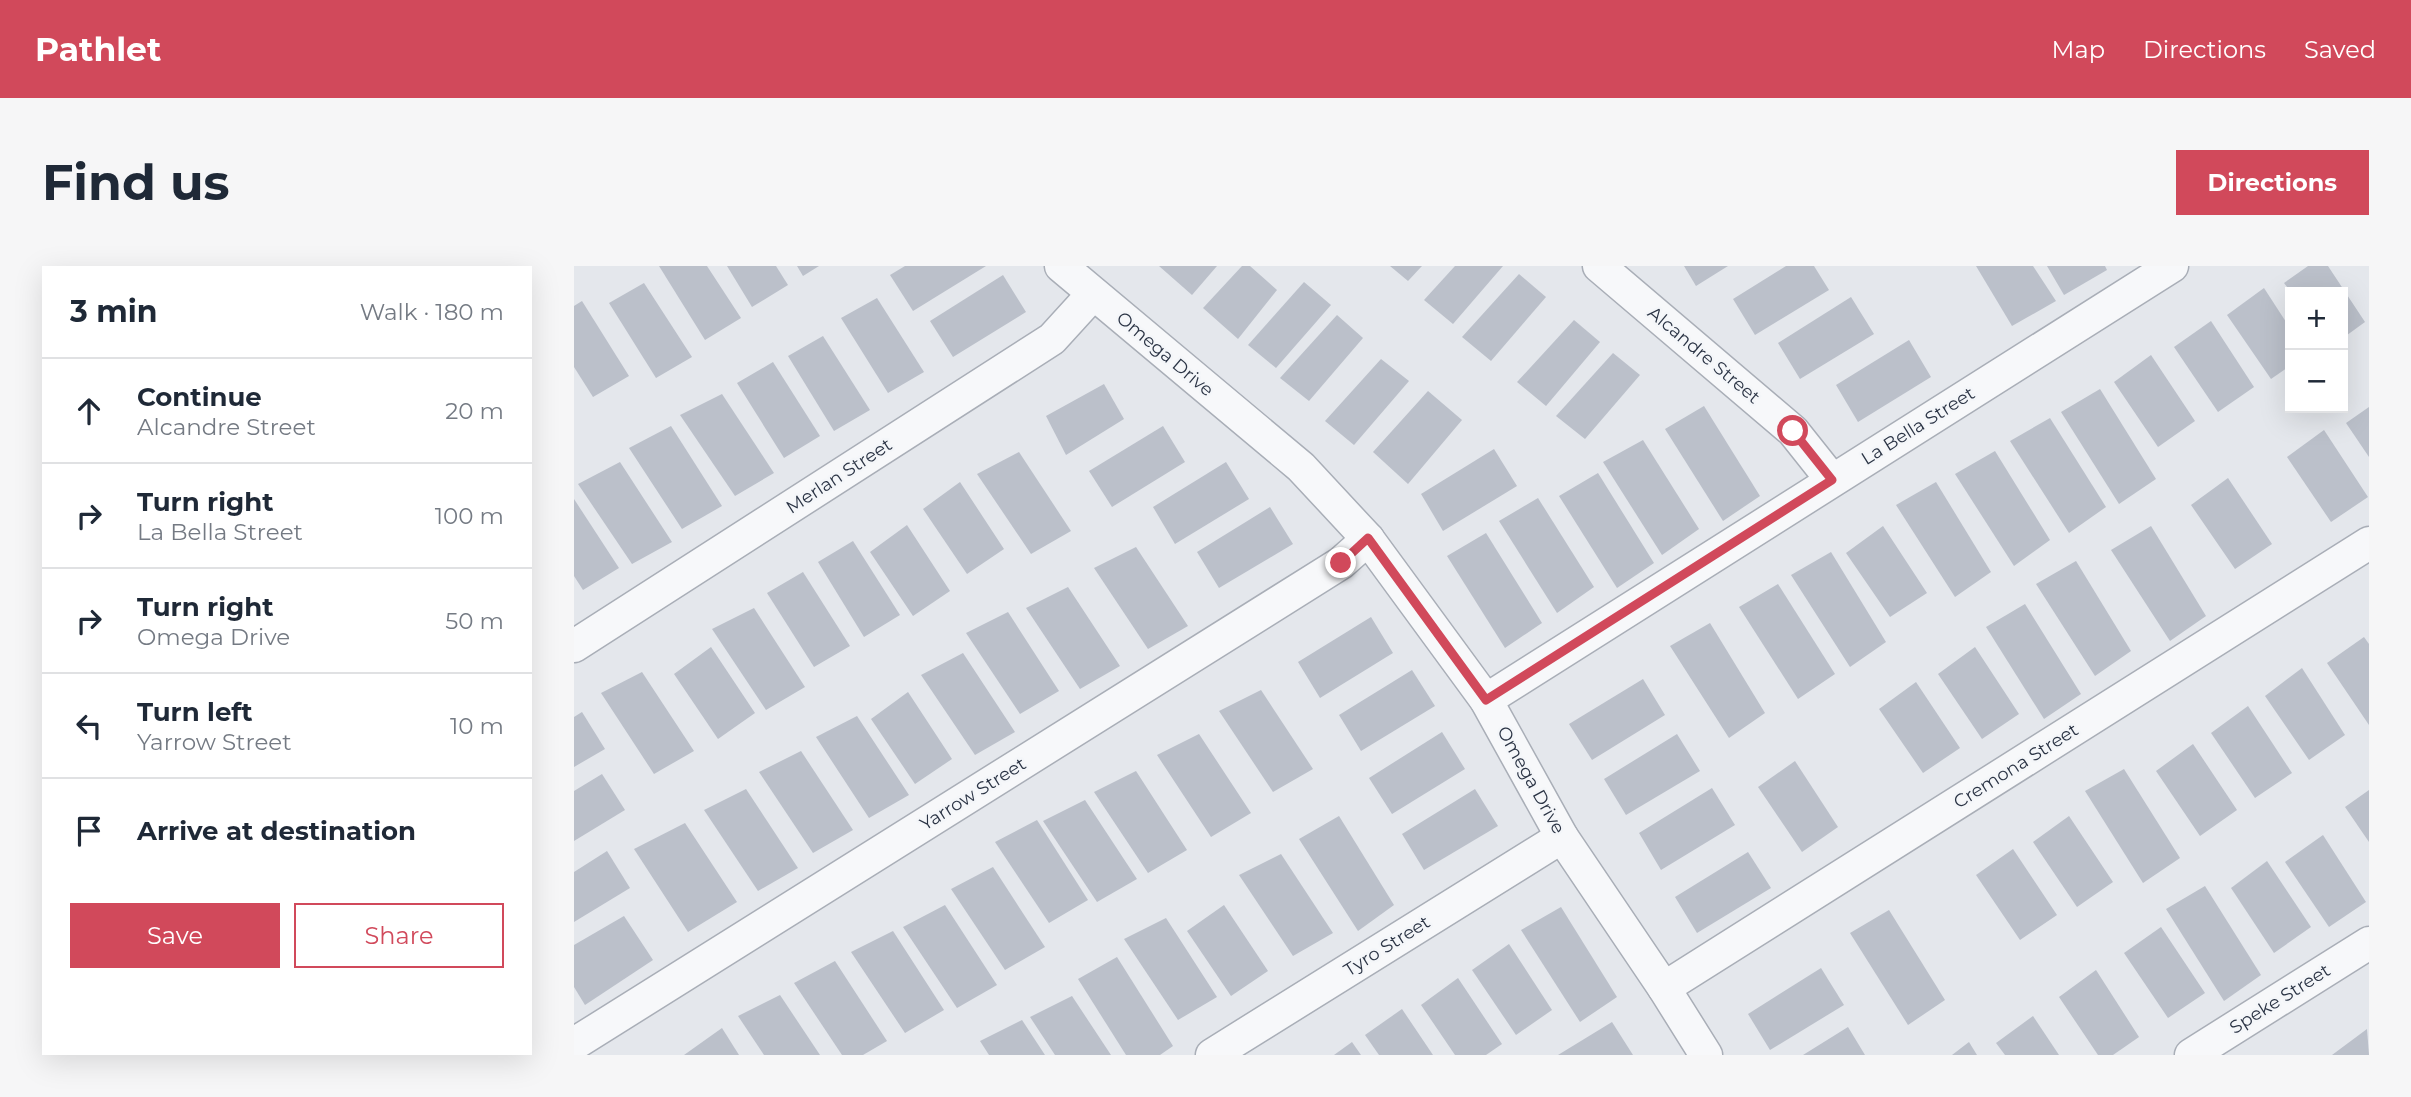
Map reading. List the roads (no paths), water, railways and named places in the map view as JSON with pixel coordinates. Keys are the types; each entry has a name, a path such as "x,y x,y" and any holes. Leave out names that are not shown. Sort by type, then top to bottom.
{"street":[{"name":"Omega Drive","path":"1060,266 1301,467 1368,538 1486,700 1562,836 1706,1055"},
{"name":"Alcandre Street","path":"1599,266 1793,431 1832,480"},
{"name":"La Bella Street","path":"1486,700 2172,266"},
{"name":"Merlan Street","path":"574,646 1052,339 1093,294"},
{"name":"Yarrow Street","path":"574,1045 1341,563 1368,538"},
{"name":"Cremona Street","path":"1664,988 2369,543"},
{"name":"Tyro Street","path":"1212,1055 1246,1046 1562,836"},
{"name":"Speke Street","path":"2191,1055 2369,943"}]}
